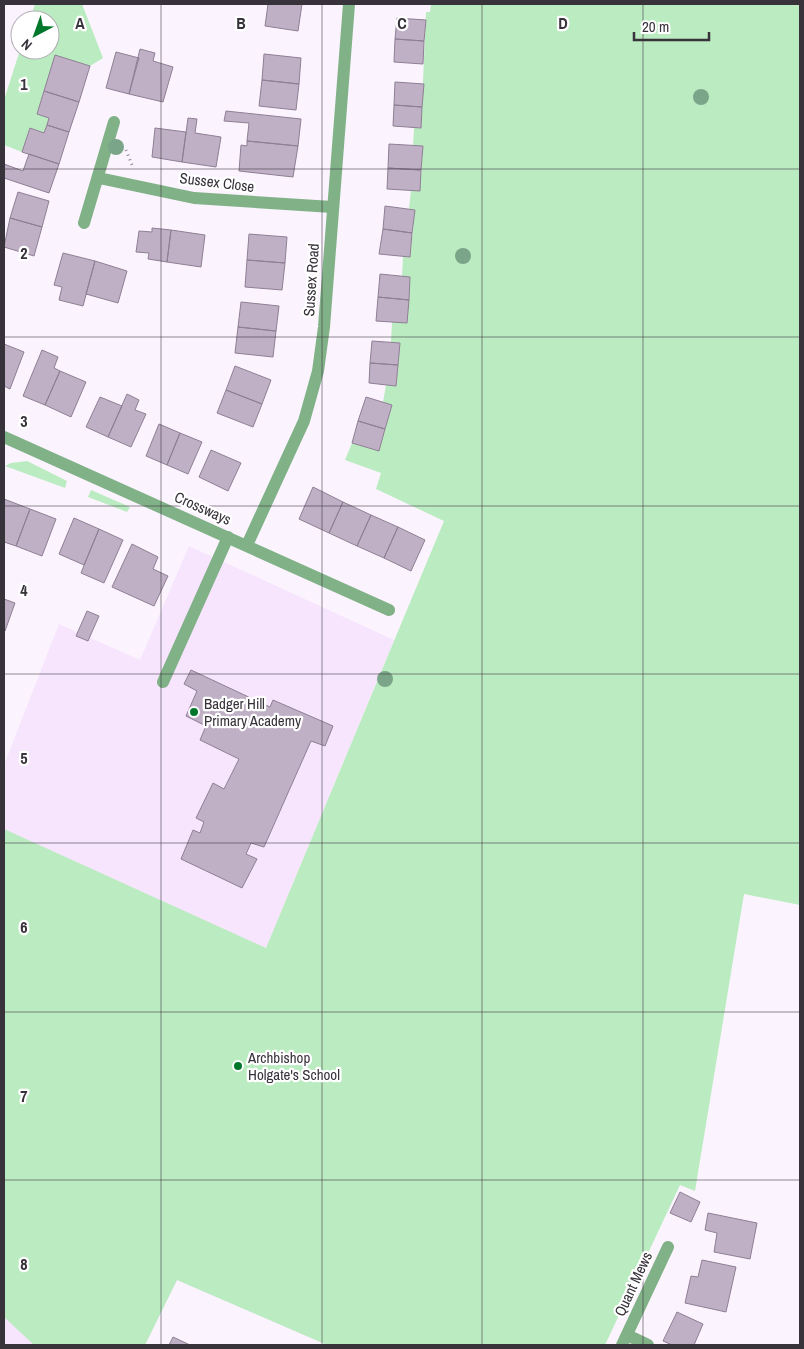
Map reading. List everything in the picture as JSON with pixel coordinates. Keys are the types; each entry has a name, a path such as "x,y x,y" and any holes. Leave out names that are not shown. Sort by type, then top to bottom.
{"street":[{"name":"Sussex Road","path":"246,545 304,421 312,398 324,327 349,4"},
{"path":"84,223 99,178 114,122"},
{"name":"Sussex Close","path":"99,178 140,187 232,202 332,208"},
{"name":"Crossways","path":"4,437 389,610"},
{"path":"163,682 228,537"},
{"name":"Quant Mews","path":"648,1345 625,1340 668,1247"}],"path":[{"path":"114,122 140,187"}],"shaded area":[{"name":"Archbishop Holgate's School","path":"189,546 394,640 266,948 605,1345 327,1345 177,1280 145,1345 4,1345 4,765 59,624 140,660"}],"green space":[{"path":"35,4 82,4 103,58 90,66 60,57 60,10 33,10"},
{"path":"431,4 800,4 800,905 744,894 695,1191 680,1185 605,1345 327,1345 177,1280 145,1345 34,1345 4,1317 4,829 266,948 444,521 376,489 381,473 345,460 352,443 379,451 392,405 383,402 386,385 396,386 400,343 391,342 392,322 407,322 410,277 402,276 403,257 410,257 415,210 409,209 411,190 420,190 423,146 413,145 414,128 421,128 426,12 430,12"},
{"path":"17,60 54,60 37,113 49,118 44,133 30,128 22,152 4,145 4,100"},
{"path":"27,461 67,481 65,488 5,466 11,463"},
{"path":"91,490 130,507 127,512 88,497"}],"building":[{"path":"268,4 302,4 298,31 265,26"},
{"path":"397,18 426,20 424,41 395,39"},
{"path":"395,39 424,41 423,64 394,62"},
{"path":"140,49 155,53 153,61 173,67 163,102 129,94"},
{"path":"116,52 139,58 129,94 106,88"},
{"path":"264,54 301,58 299,84 262,80"},
{"path":"60,57 90,66 79,102 44,91 53,60 60,60"},
{"path":"262,80 299,84 296,110 259,106"},
{"path":"395,82 424,84 422,107 394,105"},
{"path":"44,91 79,102 69,132 47,125 49,118 37,114"},
{"path":"394,105 422,107 421,128 393,126"},
{"path":"226,111 301,119 298,146 247,141 249,123 224,121"},
{"path":"188,118 197,119 195,133 221,137 216,167 182,162"},
{"path":"47,125 69,132 59,164 22,152 30,128 44,133"},
{"path":"155,128 186,132 182,162 152,157"},
{"path":"247,141 298,146 293,177 239,171 241,145 247,146"},
{"path":"389,144 423,146 421,170 388,168"},
{"path":"29,154 59,164 49,193 4,178 4,164 23,171"},
{"path":"388,168 421,170 420,191 387,189"},
{"path":"18,192 49,201 42,227 10,218"},
{"path":"385,206 415,210 412,233 383,229"},
{"path":"10,218 42,227 34,256 4,247"},
{"path":"152,228 171,230 167,262 148,259 149,253 136,252 139,231 152,232"},
{"path":"383,229 412,233 410,257 379,254"},
{"path":"171,230 205,235 201,267 167,262"},
{"path":"249,234 287,237 285,263 247,260"},
{"path":"63,253 95,261 83,306 59,300 62,287 54,285"},
{"path":"247,260 285,263 282,290 245,287"},
{"path":"95,261 127,271 118,303 86,294"},
{"path":"380,274 410,277 409,300 378,297"},
{"path":"378,297 409,300 407,323 376,321"},
{"path":"241,302 279,306 276,331 238,327"},
{"path":"238,327 276,331 273,357 235,353"},
{"path":"372,341 400,343 398,365 370,363"},
{"path":"4,344 24,352 10,389 4,386"},
{"path":"42,350 58,357 54,368 60,371 45,405 23,396"},
{"path":"370,363 398,365 396,386 369,383"},
{"path":"235,366 271,380 262,404 226,390"},
{"path":"60,371 86,382 71,417 45,405"},
{"path":"226,390 262,404 253,427 217,413"},
{"path":"127,394 139,400 135,410 146,414 131,447 108,437"},
{"path":"100,397 122,406 108,437 86,427"},
{"path":"366,397 392,405 385,429 358,421"},
{"path":"358,421 385,429 379,451 352,443"},
{"path":"159,424 180,433 167,465 146,456"},
{"path":"180,433 202,442 188,474 167,465"},
{"path":"211,450 241,463 228,491 199,477"},
{"path":"313,487 343,502 329,533 299,519"},
{"path":"4,499 30,509 16,546 4,542"},
{"path":"343,502 371,515 357,546 329,533"},
{"path":"30,509 56,519 42,556 16,546"},
{"path":"371,515 398,527 384,558 357,546"},
{"path":"74,518 99,529 84,565 59,554"},
{"path":"398,527 425,540 411,571 384,558"},
{"path":"99,529 123,540 104,583 81,573"},
{"path":"132,544 158,557 153,569 168,576 154,606 112,587"},
{"path":"4,599 15,603 5,631 4,630"},
{"path":"87,611 99,616 88,641 76,636"},
{"path":"191,670 270,707 273,700 333,726 325,746 311,741 264,847 251,843 246,854 257,859 242,888 181,859 193,830 200,833 204,822 196,818 213,783 224,789 239,759 200,740 206,726 186,716 197,691 184,684"},
{"path":"680,1192 700,1202 691,1222 670,1213"},
{"path":"708,1213 757,1223 750,1259 714,1252 717,1233 705,1230"},
{"path":"702,1260 736,1267 726,1312 685,1303 691,1276 698,1277"},
{"path":"677,1312 703,1324 694,1345 672,1345 663,1341"},
{"path":"173,1337 190,1345 169,1345"}],"place":[{"name":"Badger Hill Primary Academy","path":"194,712"},
{"name":"Archbishop Holgate's School","path":"238,1066"}]}
